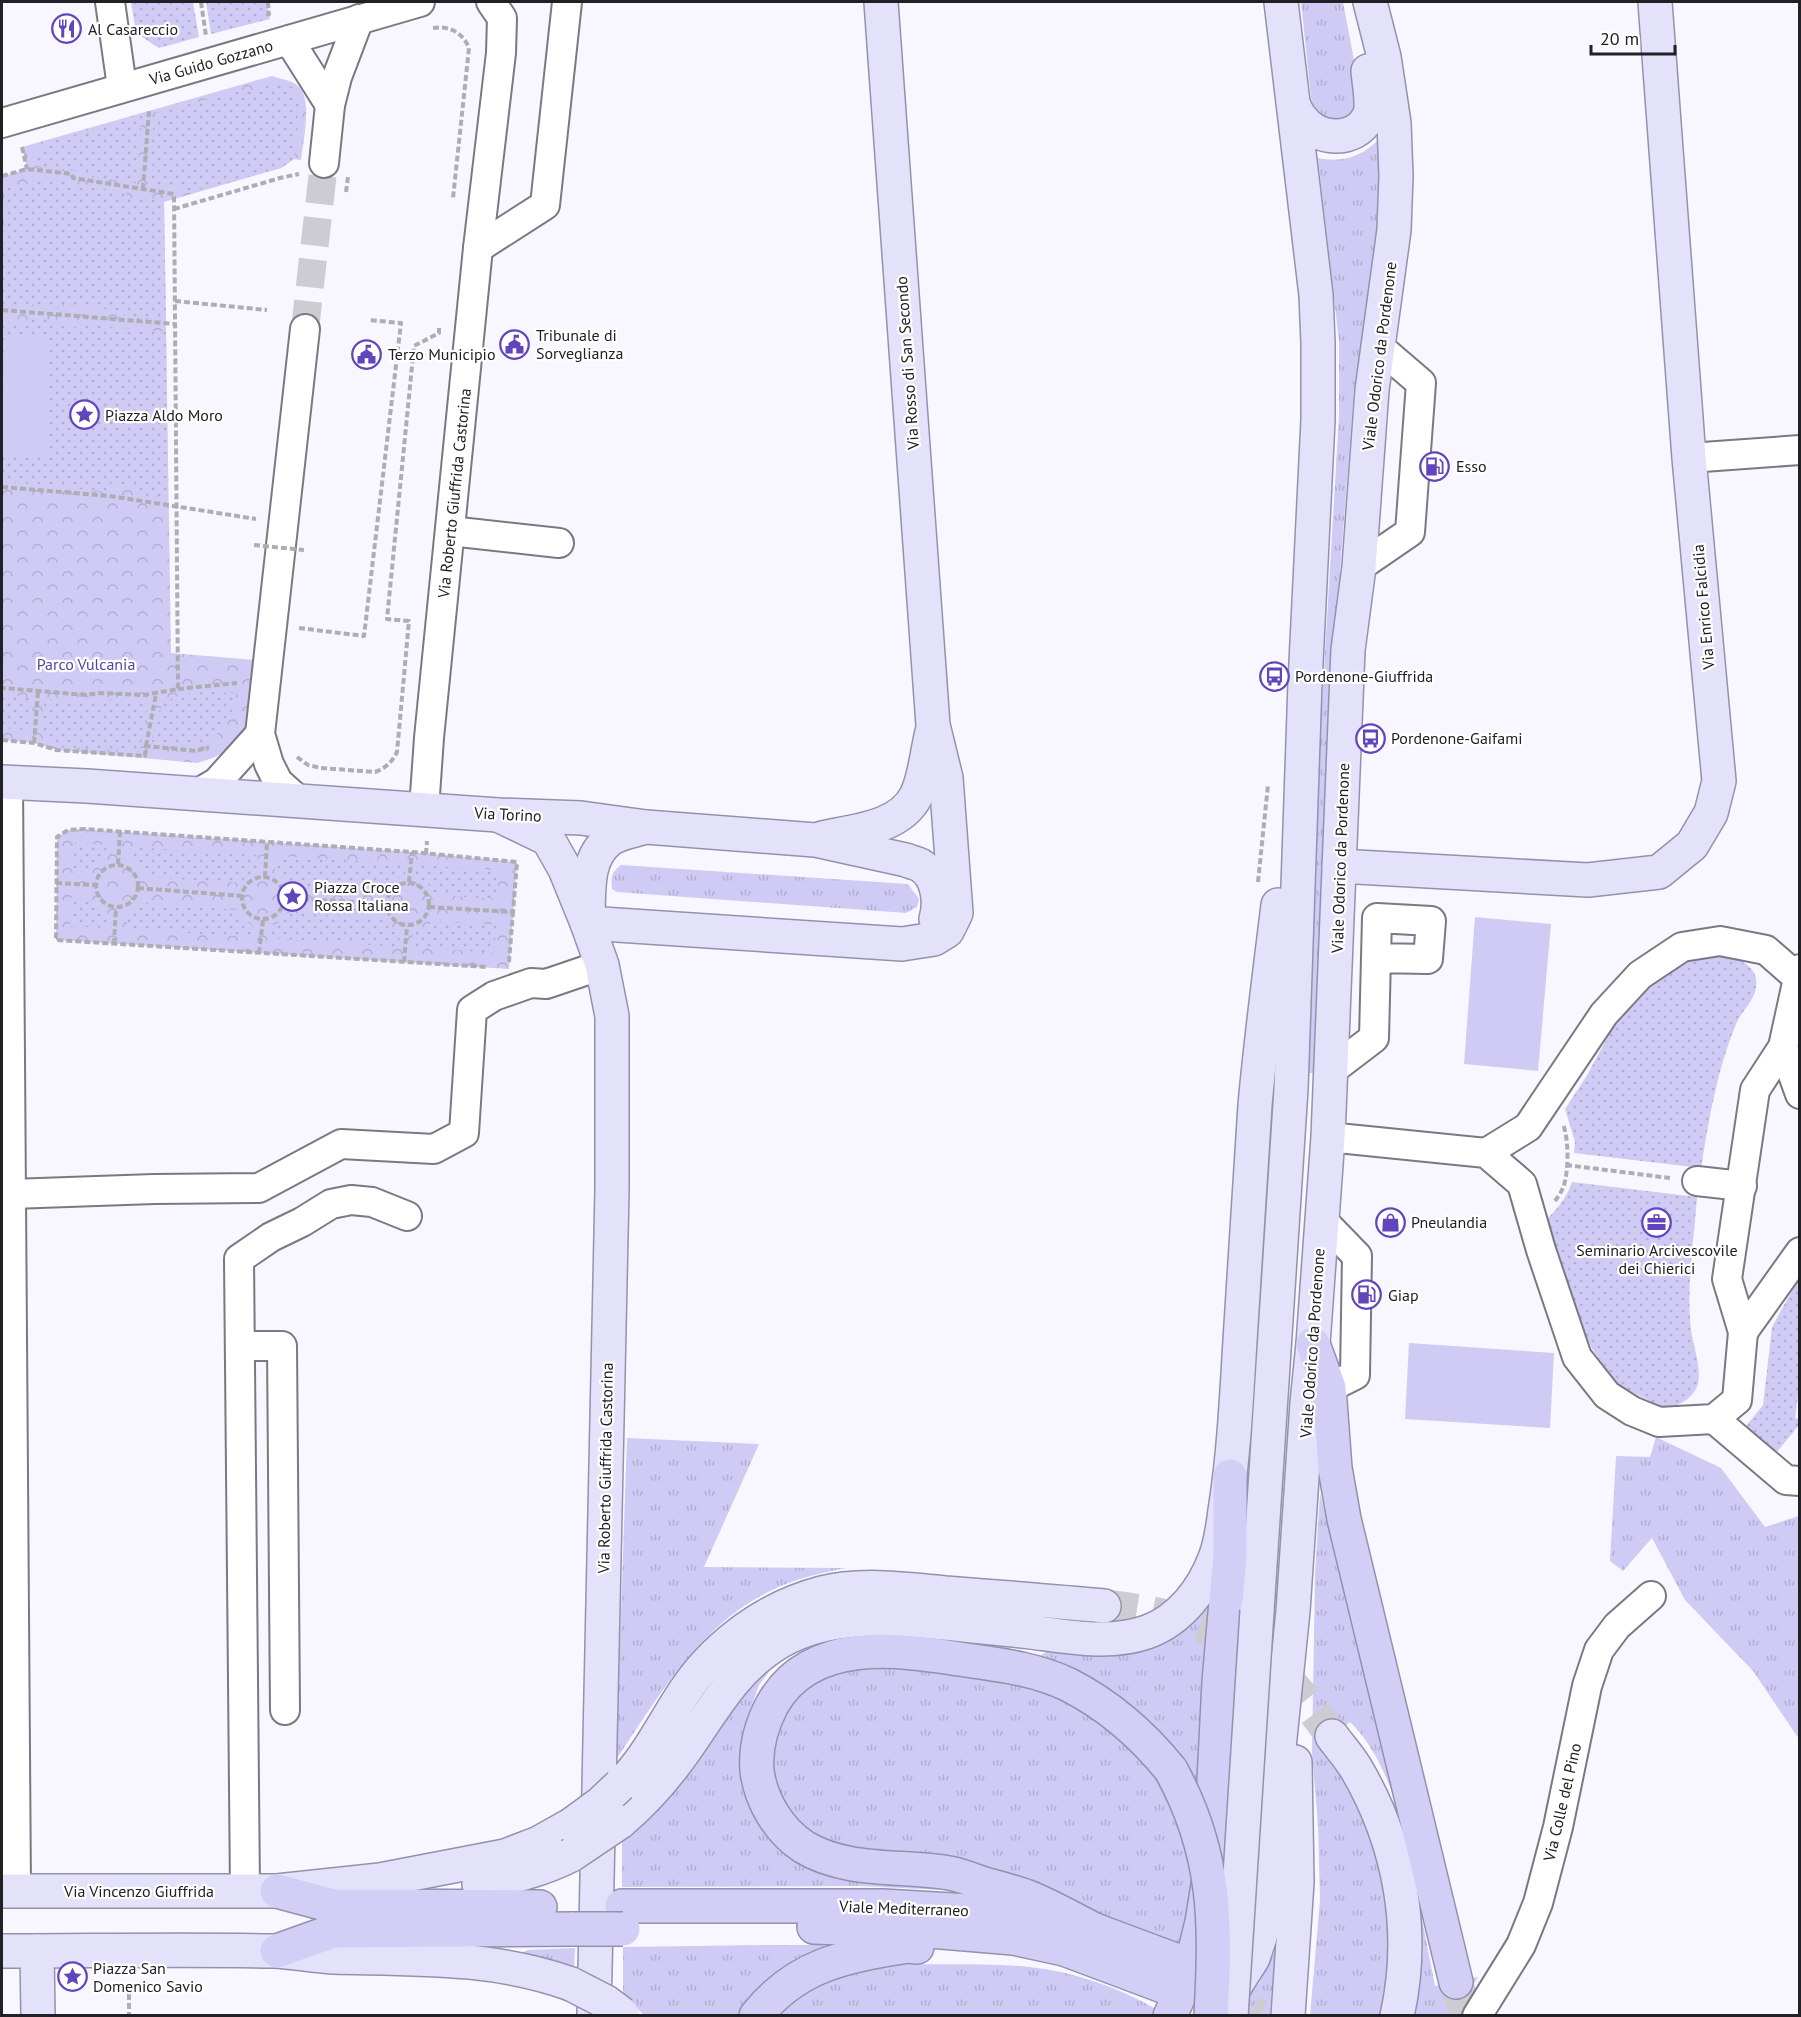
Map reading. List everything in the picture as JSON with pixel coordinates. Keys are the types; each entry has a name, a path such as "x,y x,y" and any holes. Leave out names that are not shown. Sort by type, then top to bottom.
{"highway":[{"path":"1313,1344 1329,1388 1335,1468 1344,1519 1456,1982"},
{"path":"1172,1988 1183,1988 1192,1962 1209,1879 1219,1682 1230,1555 1230,1476"},
{"path":"1093,1945 1030,1898 950,1873 850,1864 827,1858 804,1846 784,1830 759,1786 757,1746 761,1727 777,1697 801,1673 833,1657 858,1652 910,1652 1019,1668 1042,1675 1068,1685 1091,1698 1135,1730 1171,1770 1194,1820 1205,1858 1214,1937 1213,2016"},
{"path":"261,1891 333,1906 574,1918"},
{"name":"Viale Mediterraneo","path":"574,1918 894,1906 1021,1914 1046,1917 1172,1988"},
{"path":"277,1951 333,1931 574,1918"},
{"path":"756,2016 778,1991 818,1967 845,1958 908,1946 1093,1945"}],"main road":[{"name":"Via Rosso di San Secondo","path":"881,2 933,725"},
{"path":"1231,2016 1291,1089 1305,682 1318,420 1316,296 1281,2"},
{"path":"1294,106 1302,120 1317,132 1331,137 1345,136 1360,128 1370,116 1371,96 1359,2"},
{"name":"Viale Odorico da Pordenone","path":"1293,1611 1332,1070 1348,650 1359,567 1372,390 1394,230 1396,176 1394,123 1384,57 1370,2"},
{"name":"Via Enrico Falcidia","path":"1339,866 1588,880 1659,872 1692,845 1711,813 1719,781 1689,458 1654,2"},
{"path":"571,1840 620,1822 639,1806 662,1781 722,1694 742,1671 781,1641 807,1630 830,1623 862,1619 892,1619 1096,1639 1121,1638 1147,1632 1160,1625 1186,1606 1199,1592 1216,1556 1230,1476 1256,1094 1305,682"},
{"path":"815,840 891,822 907,811 918,794 933,725"},
{"path":"646,827 610,839 596,856 590,873 587,923 881,944 916,943 934,939 947,931 956,913 946,778 933,725"},
{"name":"Via Torino","path":"5,783 298,800 498,815 581,818 646,827 815,840 921,865 931,877 938,893 939,908 930,932 916,943"},
{"name":"Via Roberto Giuffrida Castorina","path":"498,815 548,839 565,869 587,923 602,965 612,1016 613,2015"},
{"path":"571,1840 601,1803 628,1777 705,1666 739,1633 763,1616 824,1592 874,1588 1104,1606"},
{"path":"1213,2016 1254,1958 1266,1907 1272,1816 1293,1611"},
{"path":"1288,2016 1298,1882 1293,1611"},
{"path":"1332,1736 1356,1767 1372,1799 1388,1837 1397,1868 1405,1925 1406,1952 1397,2016"},
{"name":"Via Vincenzo Giuffrida","path":"9,1891 261,1891 380,1880 459,1888 528,1873 556,1862 571,1840"},
{"path":"2,1951 277,1951 330,1957 418,1958 480,1962 519,1969 571,1984 606,2002 613,2015"},
{"path":"37,1951 38,2016"}],"street":[{"path":"110,2 122,87"},
{"name":"Via Guido Gozzano","path":"2,123 420,2"},
{"name":"Via Roberto Giuffrida Castorina","path":"424,809 429,738 478,248 501,53 502,18 491,2"},
{"path":"478,248 545,205 567,2"},
{"path":"312,165 337,76 359,19"},
{"path":"289,40 330,105"},
{"path":"298,800 278,782 269,764 260,734 305,329"},
{"path":"1359,567 1410,532 1421,383 1379,347"},
{"path":"1689,458 1800,450"},
{"path":"450,531 559,543"},
{"path":"197,794 217,782 260,734"},
{"path":"5,783 6,1067 11,1194 7,1324 9,1891"},
{"path":"1328,1137 1486,1153 1522,1184 1541,1250 1577,1357 1607,1395 1632,1412 1659,1422 1714,1419 1737,1400 1743,1332 1727,1280 1755,1090 1783,1047 1798,973 1766,950 1720,941 1682,947 1640,975 1604,1014 1528,1127 1486,1153"},
{"path":"1332,1070 1374,1038 1376,958"},
{"path":"11,1194 259,1188 341,1144 434,1149 464,1133 472,1010 494,996 512,989 531,983 546,984 602,965"},
{"path":"1783,1047 1800,1094"},
{"path":"1697,1181 1742,1186"},
{"path":"261,1891 239,1259 271,1237 331,1204 351,1200 372,1202 407,1216"},
{"path":"1321,1219 1357,1256 1355,1375 1329,1388"},
{"path":"254,1249 261,1891"},
{"path":"1743,1332 1800,1252"},
{"path":"255,1346 282,1346 285,1710"},
{"path":"1714,1419 1786,1480 1800,1481"},
{"name":"Via Colle del Pino","path":"1478,2016 1521,1945 1538,1903 1558,1827 1587,1686 1599,1650 1617,1626 1651,1596"}],"path":[{"path":"201,2 206,38 217,35"},
{"path":"268,2 270,19"},
{"path":"427,30 437,27 452,29 466,40 469,48 452,202"},
{"path":"139,114 149,111 143,189"},
{"path":"27,169 22,147 32,144"},
{"path":"174,209 280,178 299,176 312,165"},
{"path":"2,176 27,169 72,174 72,178 174,194 178,689"},
{"path":"175,301 267,310"},
{"path":"2,310 175,324"},
{"path":"294,635 295,628 364,636 401,324 368,320"},
{"path":"296,755 308,765 375,772 386,767 397,752 409,621 387,619 414,346 438,333 440,321"},
{"path":"2,488 110,496 256,518 255,527"},
{"path":"253,556 255,536"},
{"path":"254,544 304,550"},
{"path":"2,688 86,695 100,693 144,695 178,689 244,683"},
{"path":"34,743 38,692"},
{"path":"2,740 34,743 56,750 145,756 156,694"},
{"path":"146,746 197,751 217,741"},
{"path":"1257,892 1269,779"},
{"path":"497,968 56,940 57,837 68,830 84,829 412,852 517,862 509,969"},
{"path":"118,864 120,831"},
{"path":"426,854 427,841"},
{"path":"265,877 267,842"},
{"path":"409,882 412,852"},
{"path":"118,864 131,869 136,875 138,888 133,900 123,907 116,908 99,898 96,885 100,873 105,868 118,864"},
{"path":"265,877 277,881 285,898 280,911 269,919 263,920 256,918 245,909 242,896 247,884 252,880 265,877"},
{"path":"409,882 416,884 426,893 429,907 424,918 407,926 390,917 386,904 390,891 395,886 409,882"},
{"path":"56,883 96,885"},
{"path":"138,888 242,896"},
{"path":"285,898 386,904"},
{"path":"429,907 513,912"},
{"path":"114,944 116,908"},
{"path":"259,953 263,920"},
{"path":"404,962 407,926"},
{"path":"1534,1223 1554,1204 1563,1188 1566,1166 1567,1140 1564,1126 1549,1097"},
{"path":"1566,1166 1697,1181"},
{"path":"129,1994 129,2016"}],"green space":[{"path":"131,2 193,2 199,37 159,48 136,33"},
{"path":"206,2 267,2 270,19 211,34"},
{"path":"1301,2 1343,2 1360,92 1351,118 1325,123 1312,107"},
{"name":"Parco Vulcania","path":"272,76 293,82 303,92 306,121 301,160 294,159 281,168 164,202 171,653 255,660 250,710 246,726 221,754 197,763 56,750 34,743 2,740 2,176 27,169 22,147"},
{"path":"273,84 294,87 299,102 294,159 281,168 183,194 180,188 151,185 153,166 149,162 155,113"},
{"path":"142,116 136,183 83,176 81,171 36,166 38,153 45,143"},
{"path":"1379,139 1381,162 1379,220 1354,389 1328,728 1313,1073 1306,1073 1319,754 1339,416 1339,342 1318,158 1335,160 1351,157 1366,150"},
{"path":"35,177 65,181 66,185 127,191 126,197 164,201 166,319 124,317 123,311 63,304 61,309 23,303 2,305 5,186 35,185"},
{"path":"28,319 51,320 51,324 80,328 81,324 166,332 168,499 136,494 135,486 111,483 110,492 2,481 2,321 26,324"},
{"path":"4,337 49,337 48,456 2,455"},
{"path":"192,693 236,693 232,710 224,726 203,744 180,746 152,742 158,714 163,705 171,699"},
{"path":"2,694 32,698 30,730 2,728"},
{"path":"45,699 96,703 106,699 148,702 140,751 57,747 44,732"},
{"path":"84,829 412,852 517,862 509,969 56,940 57,837 68,830"},
{"path":"75,843 112,845 111,855 95,864 88,872 73,872"},
{"path":"130,847 258,855 257,872 250,874 240,883 146,877 136,862 129,858"},
{"path":"276,856 406,864 405,876 390,882 383,891 289,886 275,873"},
{"path":"416,865 499,870 497,899 435,895 429,885 416,877"},
{"path":"621,865 908,884 919,899 917,907 906,913 617,892 612,889 612,878 615,870"},
{"path":"71,898 86,899 107,916 106,928 70,926"},
{"path":"144,903 238,910 244,920 252,925 251,937 127,929 127,915"},
{"path":"288,913 381,918 400,932 399,947 269,938 270,927 283,920"},
{"path":"1475,917 1551,924 1538,1071 1464,1064"},
{"path":"433,921 496,925 494,953 412,947 413,933"},
{"path":"1721,953 1737,959 1752,969 1756,986 1753,998 1736,1024 1729,1041 1711,1113 1701,1168 1574,1153 1575,1142 1565,1109 1586,1077 1611,1031 1650,983 1683,961"},
{"path":"1572,1182 1697,1197 1689,1297 1691,1330 1699,1376 1693,1393 1667,1410 1617,1384 1591,1347 1549,1250 1542,1224 1556,1210"},
{"path":"1799,1278 1800,1381 1795,1418 1799,1419 1799,1425 1772,1458 1742,1431 1763,1405 1772,1327"},
{"path":"1409,1343 1554,1353 1550,1428 1405,1419"},
{"path":"1656,1437 1721,1468 1765,1527 1799,1516 1799,1739 1753,1671 1685,1600 1652,1538 1623,1571 1610,1561 1616,1456 1650,1457"},
{"path":"627,1438 759,1444 704,1567 846,1568 781,1586 746,1605 723,1622 702,1642 665,1687 616,1760"},
{"path":"1320,1493 1402,1818 1375,1755 1350,1722 1321,1745 1336,1768 1361,1818 1371,1843 1385,1897 1388,1924 1387,1960 1380,2015 1310,2016 1320,1900 1318,1825 1312,1752 1315,1574"},
{"path":"1211,1599 1198,1864 1182,1950 1118,1920 981,1870 853,1851 813,1834 796,1821 776,1791 771,1755 783,1710 814,1678 893,1662 1037,1688 1073,1703 1103,1723 1151,1769 1157,1780 1180,1762 1037,1658 1049,1650 1090,1656 1119,1655"},
{"path":"778,1660 759,1685 744,1728 741,1750 760,1822 949,1886 945,1890 858,1886 622,1887 622,1837 684,1777 742,1698"},
{"path":"1420,1909 1435,1986 1478,1977 1455,2015 1414,2016 1423,1952"},
{"path":"824,1945 826,1948 789,1967 765,1983 746,2003 739,2015 644,2015 623,1996 623,1947"},
{"path":"575,1948 574,1971 523,1957 523,1952 528,1950"},
{"path":"1275,1951 1270,2015 1234,2016 1260,1982"},
{"path":"910,1964 1000,1965 1047,1969 1095,1982 1156,2009 1152,2016 771,2016 795,1992 865,1967"}],"tunnel":[{"path":"305,329 324,163"},
{"path":"1104,1606 1172,1617 1233,1640 1281,1673 1332,1736"},
{"path":"1456,1982 1467,2016"},
{"path":"1211,1983 1259,2016"}],"place":[{"name":"Al Casareccio","path":"67,29"},
{"name":"Tribunale di Sorveglianza","path":"515,344"},
{"name":"Terzo Municipio","path":"367,354"},
{"name":"Piazza Aldo Moro","path":"84,415"},
{"name":"Esso","path":"1435,466"},
{"name":"Pordenone-Giuffrida","path":"1274,676"},
{"name":"Pordenone-Gaifami","path":"1370,738"},
{"name":"Piazza Croce Rossa Italiana","path":"293,896"},
{"name":"Pneulandia","path":"1390,1222"},
{"name":"Seminario Arcivescovile dei Chierici","path":"1657,1222"},
{"name":"Giap","path":"1367,1295"},
{"name":"Piazza San Domenico Savio","path":"72,1977"}]}
